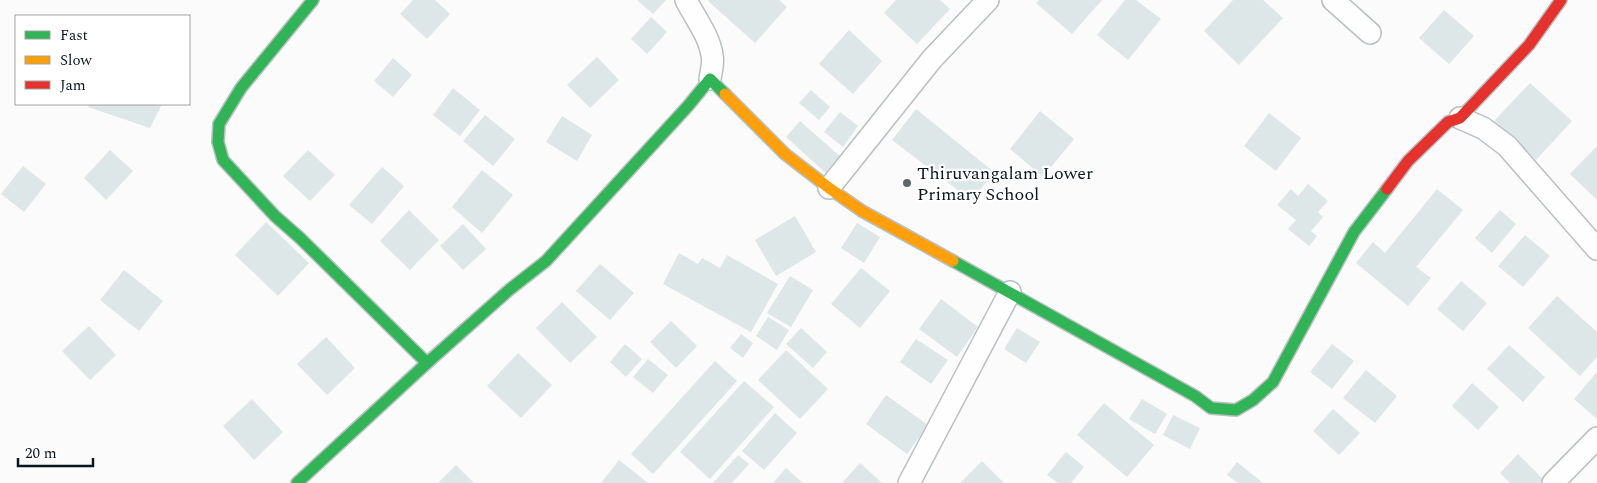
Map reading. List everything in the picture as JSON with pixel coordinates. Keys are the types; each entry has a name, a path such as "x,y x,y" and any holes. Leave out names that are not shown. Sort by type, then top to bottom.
{"street":[{"path":"313,0 242,88 219,124 218,142 223,160 275,216 427,362"},
{"path":"297,483 427,362 509,290 546,261 688,106 710,79 712,55 704,32 686,0"},
{"path":"828,188 932,59 988,0"},
{"path":"1332,0 1370,33"},
{"path":"710,79 785,154 828,188 862,211 1195,396 1211,408 1236,410 1253,400 1273,382 1354,232 1408,161 1448,122 1460,118 1529,45 1561,0"},
{"path":"1460,118 1483,128 1507,146 1597,249"},
{"path":"909,483 1010,292"},
{"path":"1553,483 1597,438"}],"building":[{"path":"413,0 435,0 450,14 427,39 400,14"},
{"path":"637,0 666,0 653,14"},
{"path":"709,0 779,0 787,7 755,43"},
{"path":"896,0 940,0 950,9 917,44 884,13"},
{"path":"1039,0 1102,0 1072,34 1036,3"},
{"path":"1125,0 1136,0 1161,19 1128,60 1097,35"},
{"path":"1233,0 1263,0 1283,18 1239,65 1204,31"},
{"path":"1444,10 1474,36 1449,64 1419,38"},
{"path":"651,17 667,32 647,54 631,39"},
{"path":"849,30 882,61 853,94 819,64"},
{"path":"597,57 619,80 590,108 567,85"},
{"path":"393,58 412,75 393,97 374,81"},
{"path":"1530,83 1572,121 1536,160 1494,121"},
{"path":"453,88 480,110 460,136 433,115"},
{"path":"811,90 830,107 819,120 799,103"},
{"path":"89,105 162,105 150,128 88,107"},
{"path":"916,109 994,172 972,201 892,140"},
{"path":"1040,111 1074,139 1043,177 1010,149"},
{"path":"840,112 858,126 843,147 824,132"},
{"path":"1269,113 1301,138 1276,171 1244,146"},
{"path":"485,115 515,139 493,166 463,141"},
{"path":"562,116 592,135 577,161 546,142"},
{"path":"800,121 842,158 828,175 786,137"},
{"path":"1597,146 1597,200 1570,174"},
{"path":"110,150 133,171 106,200 84,178"},
{"path":"308,150 335,175 310,201 283,176"},
{"path":"23,166 46,184 24,212 1,194"},
{"path":"382,167 404,186 372,224 349,205"},
{"path":"482,170 513,195 482,233 452,207"},
{"path":"1308,184 1328,201 1318,212 1323,217 1311,231 1317,236 1309,246 1288,229 1296,220 1277,205 1291,189 1298,196"},
{"path":"1437,189 1463,210 1416,267 1431,278 1408,306 1356,263 1373,242 1385,253"},
{"path":"409,210 439,240 410,270 380,241"},
{"path":"1500,210 1516,224 1492,253 1475,238"},
{"path":"795,216 816,252 776,276 755,240"},
{"path":"266,222 309,263 278,296 235,255"},
{"path":"857,223 880,237 864,263 841,248"},
{"path":"463,224 486,249 463,270 440,246"},
{"path":"1525,235 1550,256 1523,287 1498,266"},
{"path":"679,253 698,264 702,258 720,268 727,255 778,284 751,332 663,284"},
{"path":"600,264 634,293 610,320 576,291"},
{"path":"861,268 890,291 860,328 831,304"},
{"path":"124,270 163,301 139,331 100,300"},
{"path":"790,276 813,290 791,327 767,313"},
{"path":"1461,281 1487,303 1463,331 1437,309"},
{"path":"1557,296 1597,332 1597,357 1580,376 1528,328"},
{"path":"941,299 978,327 957,357 919,329"},
{"path":"562,302 597,337 570,363 536,328"},
{"path":"768,317 789,330 777,350 756,336"},
{"path":"671,321 697,346 676,368 650,342"},
{"path":"89,326 116,355 90,380 62,351"},
{"path":"801,328 827,352 813,368 786,344"},
{"path":"1017,328 1040,342 1026,363 1004,349"},
{"path":"741,334 753,343 743,358 730,348"},
{"path":"326,337 355,368 327,395 297,364"},
{"path":"916,339 948,360 931,384 900,362"},
{"path":"625,344 642,359 626,377 610,362"},
{"path":"1332,344 1354,361 1332,389 1310,372"},
{"path":"1509,345 1545,377 1523,402 1487,369"},
{"path":"786,350 828,389 800,419 758,380"},
{"path":"518,353 552,385 521,418 487,386"},
{"path":"648,359 668,375 653,393 633,377"},
{"path":"715,361 737,381 653,474 631,454"},
{"path":"1366,370 1397,396 1375,423 1343,398"},
{"path":"1597,372 1597,419 1574,399"},
{"path":"744,381 774,407 710,479 680,452"},
{"path":"1472,383 1499,407 1478,430 1452,406"},
{"path":"886,395 928,425 907,454 866,424"},
{"path":"252,399 283,432 254,460 223,426"},
{"path":"1142,399 1167,414 1155,434 1129,419"},
{"path":"1104,403 1154,445 1127,477 1077,435"},
{"path":"1333,409 1360,433 1339,455 1313,431"},
{"path":"775,413 797,433 764,470 742,451"},
{"path":"1173,415 1200,428 1190,449 1163,435"},
{"path":"1066,452 1084,467 1071,483 1058,483 1047,475"},
{"path":"1518,454 1543,479 1540,483 1510,483 1500,473"},
{"path":"738,455 749,464 732,483 713,483"},
{"path":"619,460 648,483 601,483"},
{"path":"982,461 1004,483 960,483"},
{"path":"1237,462 1263,483 1238,483 1227,475"},
{"path":"860,463 882,483 842,483"},
{"path":"456,465 474,483 438,483"},
{"path":"786,468 803,483 773,483"}],"traffic: fast":[{"path":"313,0 241,88 219,124 218,142 223,160 275,216 300,238 427,363"},
{"path":"297,483 427,363 509,290 546,261 688,106 710,79 725,94"},
{"path":"953,261 1195,396 1211,408 1236,410 1253,400 1273,382 1354,232 1387,189"}],"traffic: slow":[{"path":"725,94 785,154 829,188 862,211 953,261"}],"traffic: jam":[{"path":"1387,189 1408,161 1448,122 1460,118 1529,45 1561,0"}],"place":[{"name":"Thiruvangalam Lower Primary School","path":"907,183"}]}
